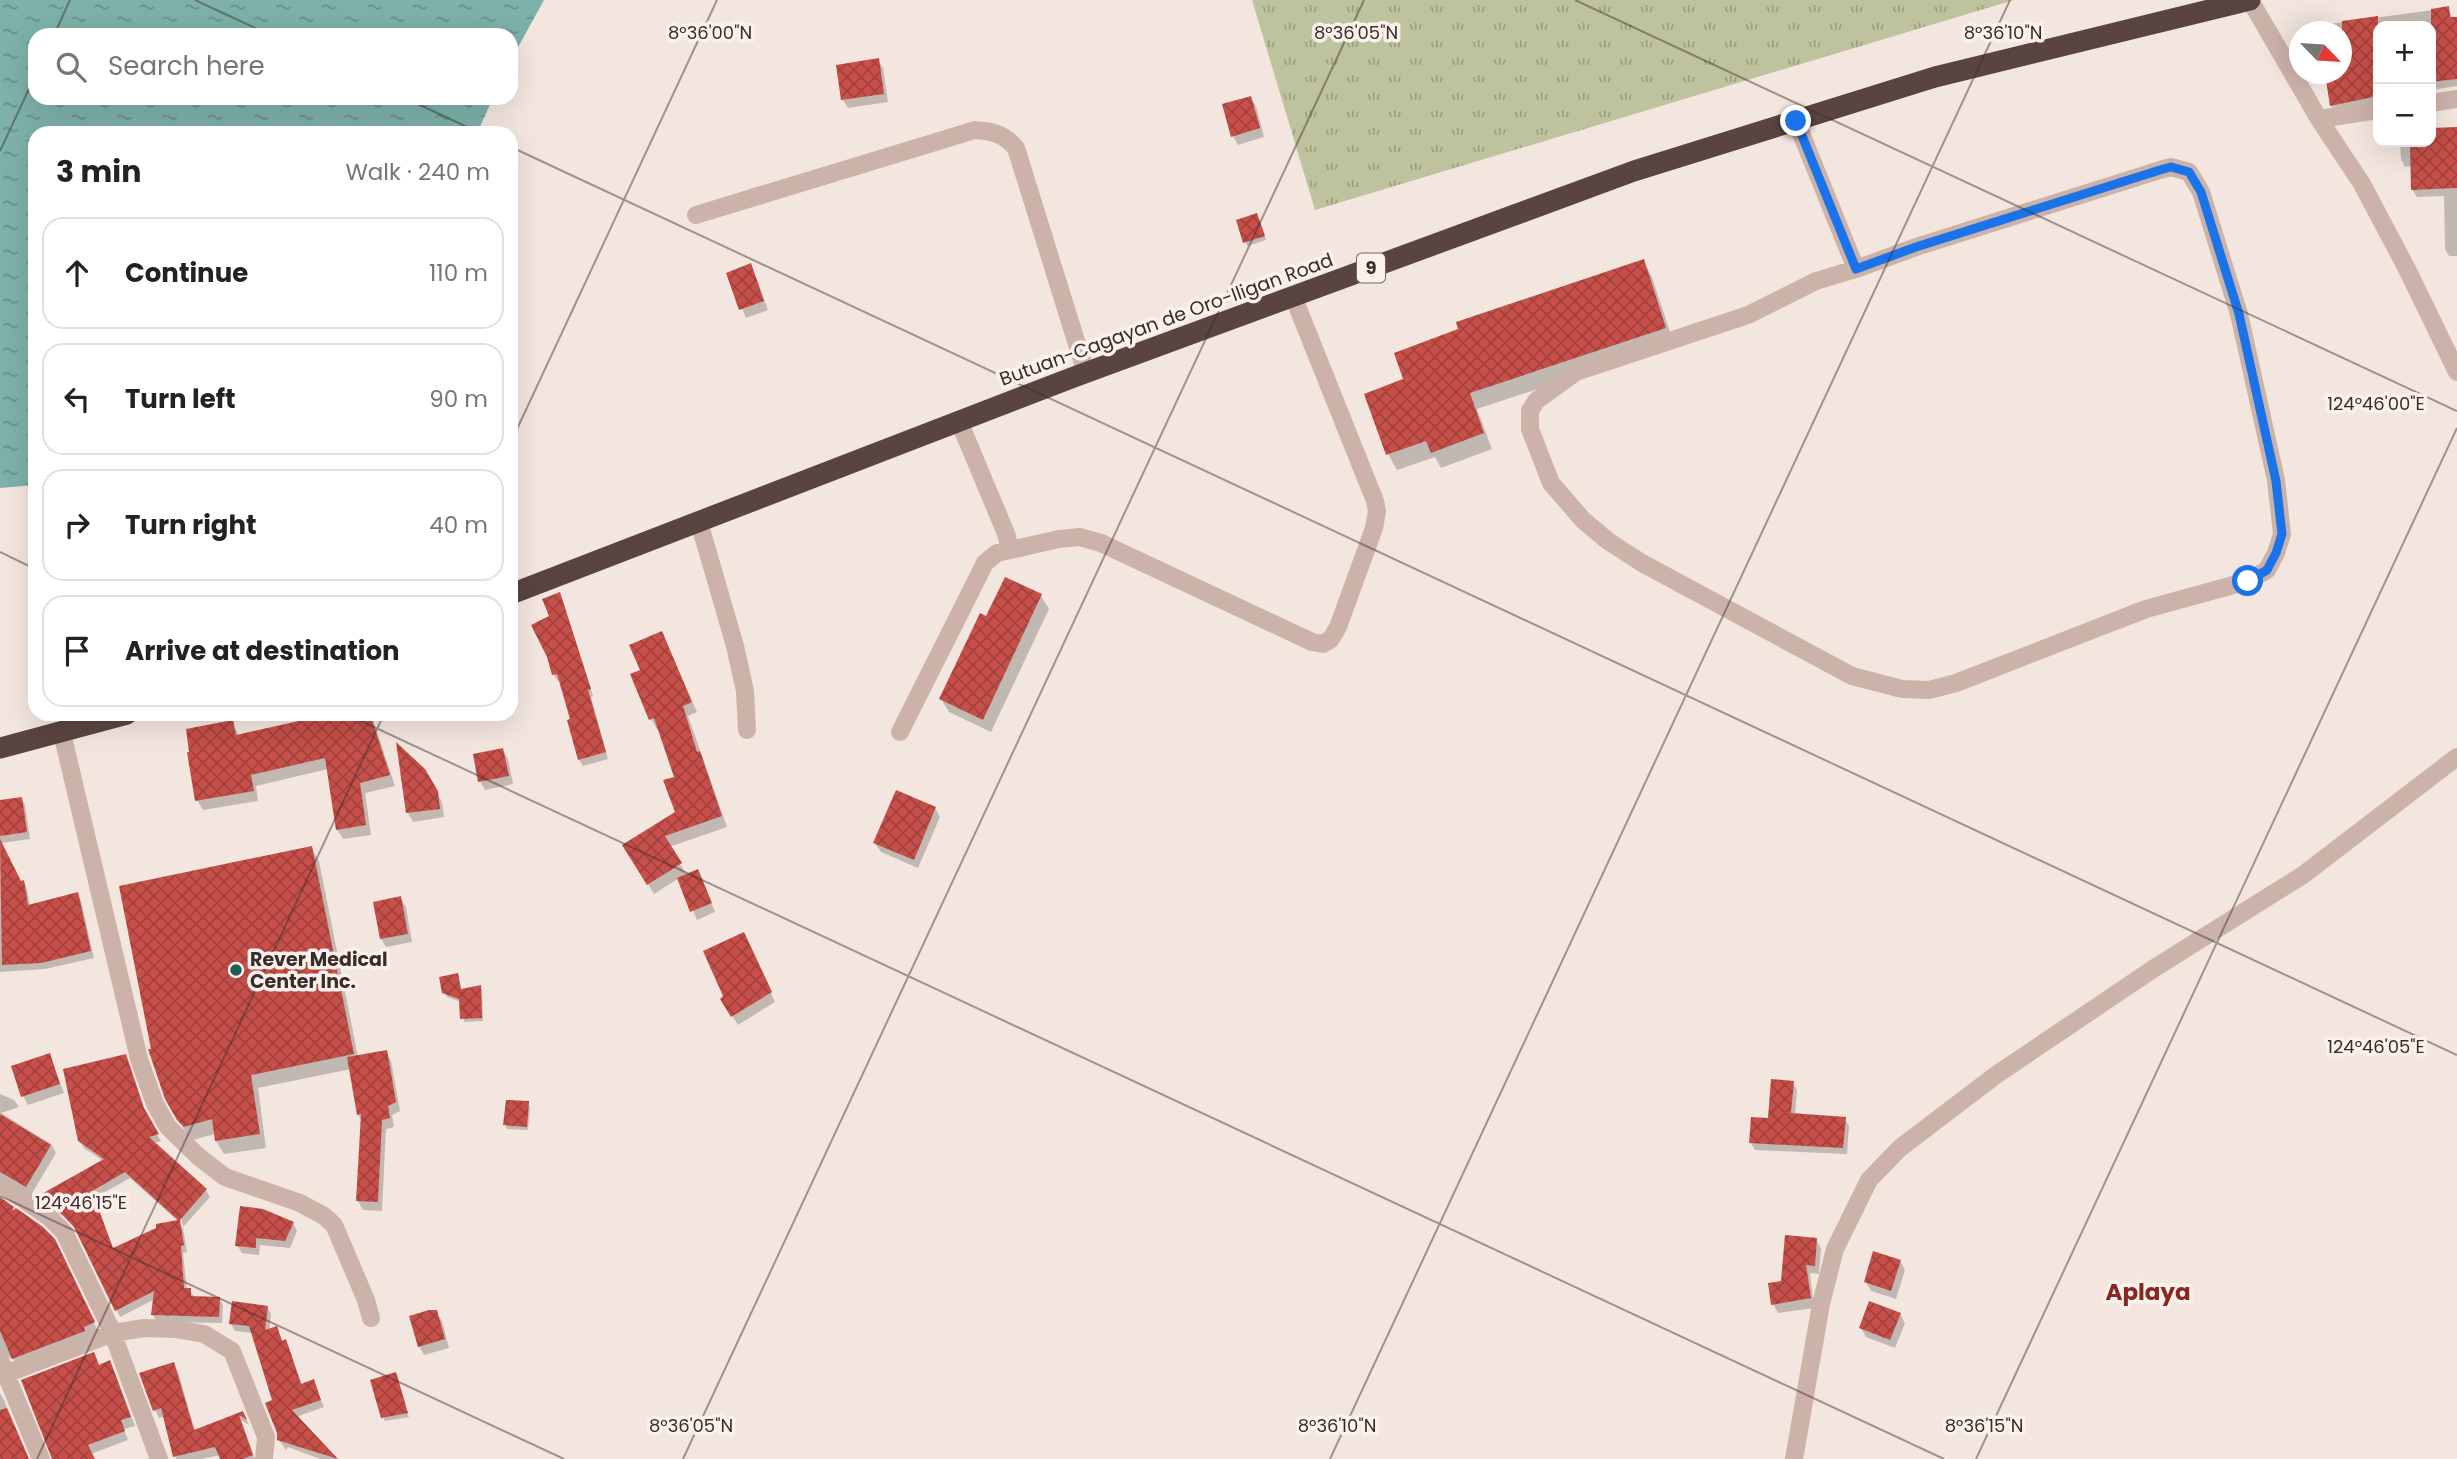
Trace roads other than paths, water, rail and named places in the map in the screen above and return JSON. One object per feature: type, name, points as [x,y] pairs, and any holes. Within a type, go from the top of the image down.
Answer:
[{"type":"highway","name":"Butuan-Cagayan de Oro-Iligan Road","points":[[518,591],[1086,373],[1634,171],[1935,77],[2250,0]]},
{"type":"highway","points":[[0,748],[103,721]]},
{"type":"street","points":[[2250,0],[2319,119],[2362,184],[2457,372]]},
{"type":"street","points":[[2436,102],[2457,99]]},
{"type":"street","points":[[2319,119],[2373,111]]},
{"type":"street","points":[[1796,121],[1856,269]]},
{"type":"street","points":[[696,215],[975,130],[994,131],[1016,148],[1086,373]]},
{"type":"street","points":[[2171,167],[2189,172],[2201,192],[2239,314],[2276,481],[2282,534],[2267,570],[2248,581],[2146,609],[1956,683],[1929,690],[1902,689],[1852,676],[1642,563],[1608,541],[1583,520],[1551,483],[1530,429],[1530,411],[1536,401],[1576,372],[1748,314],[1816,281],[1856,269],[1916,247],[2160,170],[2171,167]]},
{"type":"street","points":[[900,732],[985,563],[997,553],[1059,539],[1080,537],[1101,542],[1312,642],[1322,644],[1331,639],[1338,627],[1374,528],[1376,500],[1293,296]]},
{"type":"street","points":[[959,421],[1007,536],[1009,550]]},
{"type":"street","points":[[699,522],[735,646],[745,691],[747,730]]},
{"type":"street","points":[[62,733],[139,1059],[155,1104],[168,1128],[225,1177],[300,1203],[324,1216],[334,1225],[371,1318]]},
{"type":"street","points":[[1794,1459],[1821,1304],[1835,1249],[1869,1180],[1892,1156],[1996,1075],[2153,968],[2303,875],[2457,757]]},
{"type":"street","points":[[0,1183],[50,1218],[64,1232],[113,1333],[159,1459]]},
{"type":"street","points":[[41,1459],[2,1370],[113,1333],[144,1328],[204,1334],[232,1351],[265,1437],[264,1459]]},
{"type":"water","points":[[0,0],[544,0],[518,47],[518,28],[28,28],[28,105],[490,105],[480,126],[28,126],[28,486],[0,488]]},
{"type":"place","name":"Rever Medical Center Inc.","points":[[236,970]]},
{"type":"district","name":"Aplaya","points":[[2148,1292]]}]
